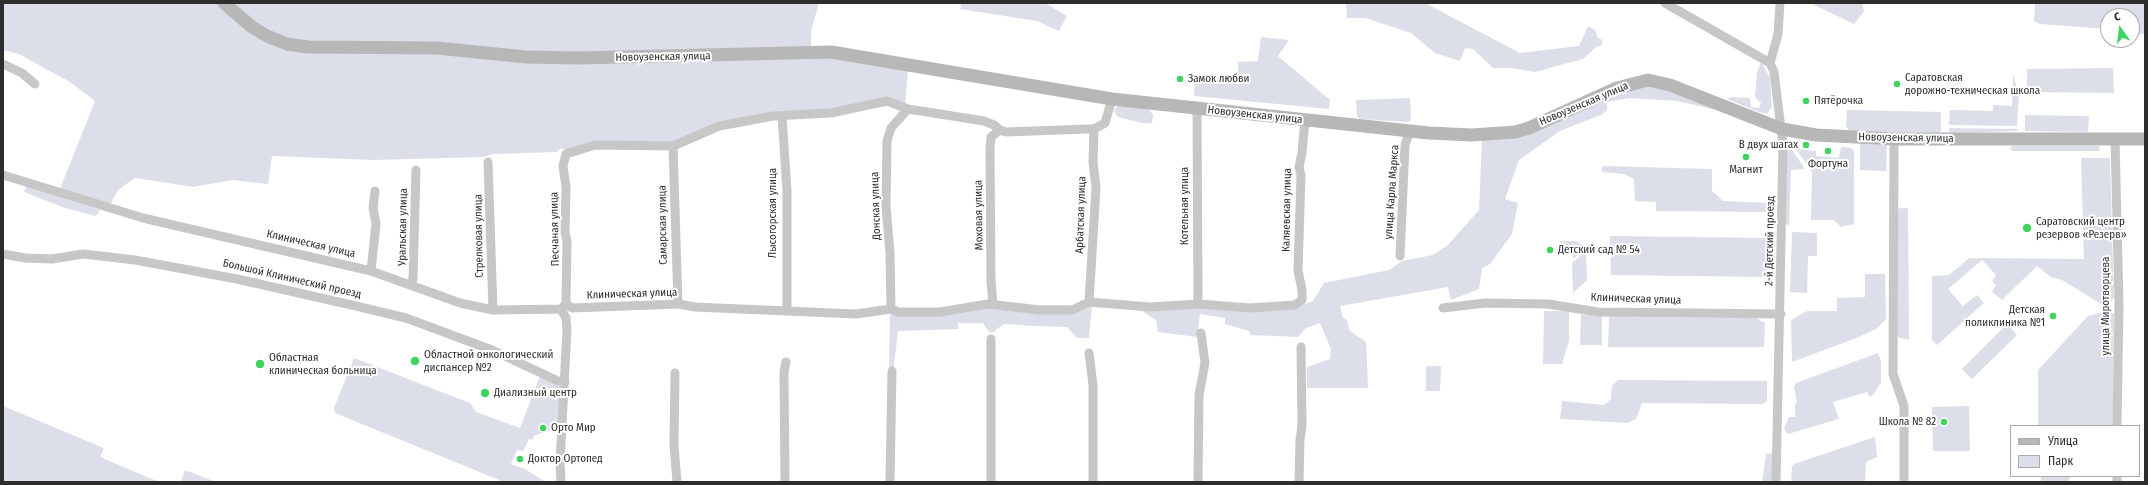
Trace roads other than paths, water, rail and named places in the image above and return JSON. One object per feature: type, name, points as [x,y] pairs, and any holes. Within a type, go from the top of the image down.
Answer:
[{"type":"main road","name":"Новоузенская улица","points":[[224,3],[252,28],[267,36],[287,44],[308,47],[437,48],[526,57],[578,58],[831,52],[1112,99],[1410,131],[1472,135],[1515,132],[1529,128],[1617,88],[1648,80],[1670,86],[1782,129],[1824,136],[1894,139],[2145,138]]},
{"type":"street","points":[[1666,3],[1770,63],[1778,34],[1780,3]]},
{"type":"street","name":"2-й Детский проезд","points":[[1770,63],[1774,72],[1783,145],[1781,314],[1776,482]]},
{"type":"street","points":[[3,64],[22,73],[35,84]]},
{"type":"street","points":[[673,146],[719,126],[782,116],[831,113],[887,101],[908,109],[984,121],[994,125],[1000,130],[1094,129],[1104,123],[1112,99]]},
{"type":"street","name":"Донская улица","points":[[891,309],[890,253],[886,206],[887,141],[891,128],[908,109]]},
{"type":"street","name":"Котельная улица","points":[[1197,109],[1198,304]]},
{"type":"street","name":"Лысогорская улица","points":[[782,116],[787,191],[785,267],[787,310]]},
{"type":"street","name":"Каляевская улица","points":[[1302,300],[1302,290],[1298,271],[1301,175],[1299,167],[1302,153],[1305,120]]},
{"type":"street","name":"Арбатская улица","points":[[1089,302],[1096,188],[1093,162],[1094,129]]},
{"type":"street","name":"Моховая улица","points":[[993,304],[991,281],[990,149],[991,137],[1000,130]]},
{"type":"street","name":"улица Карла Маркса","points":[[1400,256],[1405,145],[1410,131]]},
{"type":"street","points":[[1894,139],[1893,374],[1904,406],[1904,482]]},
{"type":"street","name":"улица Миротворцева","points":[[2115,139],[2119,304],[2117,425]]},
{"type":"street","name":"Песчаная улица","points":[[561,482],[560,462],[565,382],[566,318],[567,241],[565,233],[566,187],[564,166],[566,154],[595,145],[673,146]]},
{"type":"street","name":"Самарская улица","points":[[673,146],[678,304]]},
{"type":"street","name":"Стрелковая улица","points":[[488,162],[493,310]]},
{"type":"street","name":"Уральская улица","points":[[412,284],[416,170]]},
{"type":"street","name":"Клиническая улица","points":[[3,175],[143,218],[371,270],[460,303],[493,310],[678,304],[856,314],[891,309],[898,312],[940,312],[993,304],[1040,310],[1072,310],[1089,302],[1150,308],[1198,304],[1250,308],[1295,306],[1302,300]]},
{"type":"street","points":[[371,270],[376,224],[373,208],[375,191]]},
{"type":"street","name":"Большой Клинический проезд","points":[[3,254],[25,258],[52,258],[83,254],[142,262],[237,279],[356,306],[406,318],[492,350],[558,381],[565,382]]},
{"type":"street","name":"Клиническая улица","points":[[1443,308],[1493,303],[1548,304],[1598,312],[1781,314]]},
{"type":"street","points":[[1198,482],[1199,395],[1205,363],[1201,333]]},
{"type":"street","points":[[991,339],[991,482]]},
{"type":"street","points":[[1299,482],[1300,440],[1302,426],[1301,347]]},
{"type":"street","points":[[1089,353],[1093,385],[1093,482]]},
{"type":"street","points":[[785,482],[784,372],[786,362]]},
{"type":"street","points":[[890,482],[892,371]]},
{"type":"street","points":[[675,373],[674,445],[677,482]]},
{"type":"place","name":"Замок любви","points":[[1180,79]]},
{"type":"place","name":"Саратовская дорожно-техническая школа","points":[[1897,84]]},
{"type":"place","name":"Пятёрочка","points":[[1806,101]]},
{"type":"place","name":"В двух шагах","points":[[1806,145]]},
{"type":"place","name":"Фортуна","points":[[1828,151]]},
{"type":"place","name":"Магнит","points":[[1746,157]]},
{"type":"place","name":"Саратовский центр резервов «Резерв»","points":[[2027,228]]},
{"type":"place","name":"Детский сад № 54","points":[[1550,250]]},
{"type":"place","name":"Детская поликлиника №1","points":[[2053,316]]},
{"type":"place","name":"Областной онкологический диспансер №2","points":[[415,361]]},
{"type":"place","name":"Областная клиническая больница","points":[[260,364]]},
{"type":"place","name":"Диализный центр","points":[[485,393]]},
{"type":"place","name":"Школа № 82","points":[[1944,422]]},
{"type":"place","name":"Орто Мир","points":[[543,428]]},
{"type":"place","name":"Доктор Ортопед","points":[[520,459]]}]
